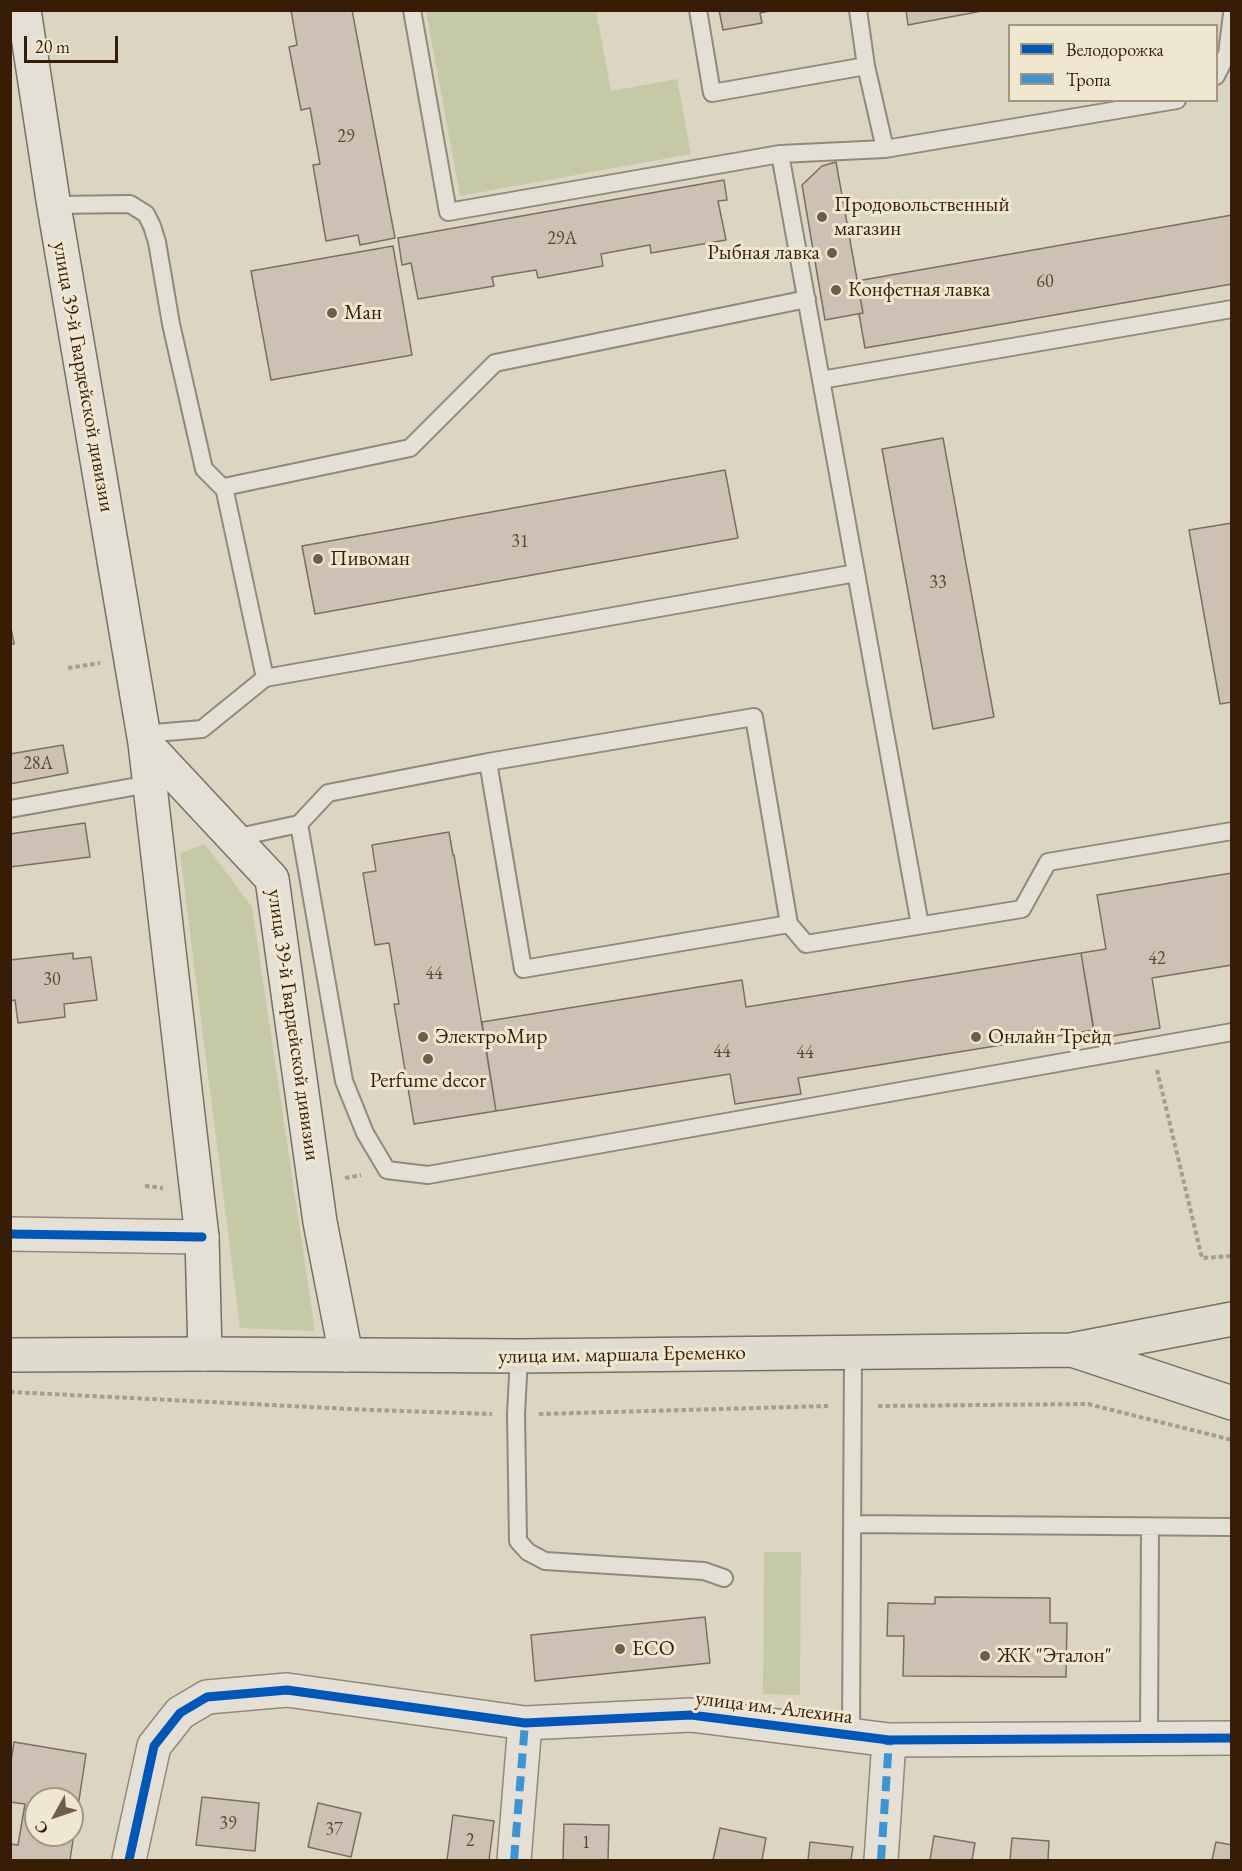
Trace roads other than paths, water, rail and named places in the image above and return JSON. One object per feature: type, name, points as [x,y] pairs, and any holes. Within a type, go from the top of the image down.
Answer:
[{"type":"highway","name":"улица им. маршала Еременко","points":[[10,1354],[519,1356],[1071,1350],[1232,1319]]},
{"type":"highway","points":[[1071,1350],[1232,1403]]},
{"type":"main road","name":"улица 39-й Гвардейской дивизии","points":[[24,10],[54,205],[144,739],[202,1237],[205,1354]]},
{"type":"main road","name":"улица 39-й Гвардейской дивизии","points":[[144,739],[272,879],[320,1222],[346,1355]]},
{"type":"main road","points":[[10,1234],[202,1237]]},
{"type":"main road","name":"улица им. Алехина","points":[[129,1860],[154,1746],[180,1713],[207,1697],[287,1690],[525,1723],[691,1715],[889,1740],[1232,1738]]},
{"type":"main road","points":[[514,1860],[525,1723]]},
{"type":"main road","points":[[881,1860],[889,1740]]},
{"type":"lane","points":[[411,10],[448,212],[780,153],[885,149],[1165,102]]},
{"type":"lane","points":[[698,10],[712,93],[867,66]]},
{"type":"lane","points":[[858,10],[867,66],[885,149]]},
{"type":"lane","points":[[1218,72],[1227,54],[1232,14]]},
{"type":"lane","points":[[780,153],[920,926]]},
{"type":"lane","points":[[54,205],[130,204],[146,214],[152,226],[157,242],[171,324],[204,469],[225,490],[265,678]]},
{"type":"lane","points":[[225,490],[224,487],[410,448],[495,363],[807,299]]},
{"type":"lane","points":[[821,380],[1232,309]]},
{"type":"lane","points":[[144,739],[202,729],[265,678],[856,573]]},
{"type":"lane","points":[[234,838],[299,824],[328,793],[488,762],[754,717],[789,924],[806,944],[1022,909],[1048,862],[1232,831]]},
{"type":"lane","points":[[488,762],[523,969],[789,924]]},
{"type":"lane","points":[[10,809],[149,784]]},
{"type":"lane","points":[[299,824],[344,1081],[365,1133],[387,1170],[428,1175],[1232,1032]]},
{"type":"lane","points":[[851,1735],[853,1353]]},
{"type":"lane","points":[[519,1356],[516,1414],[518,1541],[528,1552],[545,1561],[704,1571],[723,1578]]},
{"type":"lane","points":[[852,1524],[1232,1527]]},
{"type":"lane","points":[[1149,1737],[1150,1527]]},
{"type":"place","name":"Продовольственный магазин","points":[[822,217]]},
{"type":"place","name":"Рыбная лавка","points":[[832,253]]},
{"type":"place","name":"Конфетная лавка","points":[[836,290]]},
{"type":"place","name":"Ман","points":[[332,313]]},
{"type":"place","name":"Пивоман","points":[[318,559]]},
{"type":"place","name":"ЭлектроМир","points":[[423,1037]]},
{"type":"place","name":"Онлайн Трейд","points":[[976,1037]]},
{"type":"place","name":"Perfume decor","points":[[428,1059]]},
{"type":"place","name":"ECO","points":[[620,1649]]},
{"type":"place","name":"ЖК \"Эталон\"","points":[[985,1656]]}]
